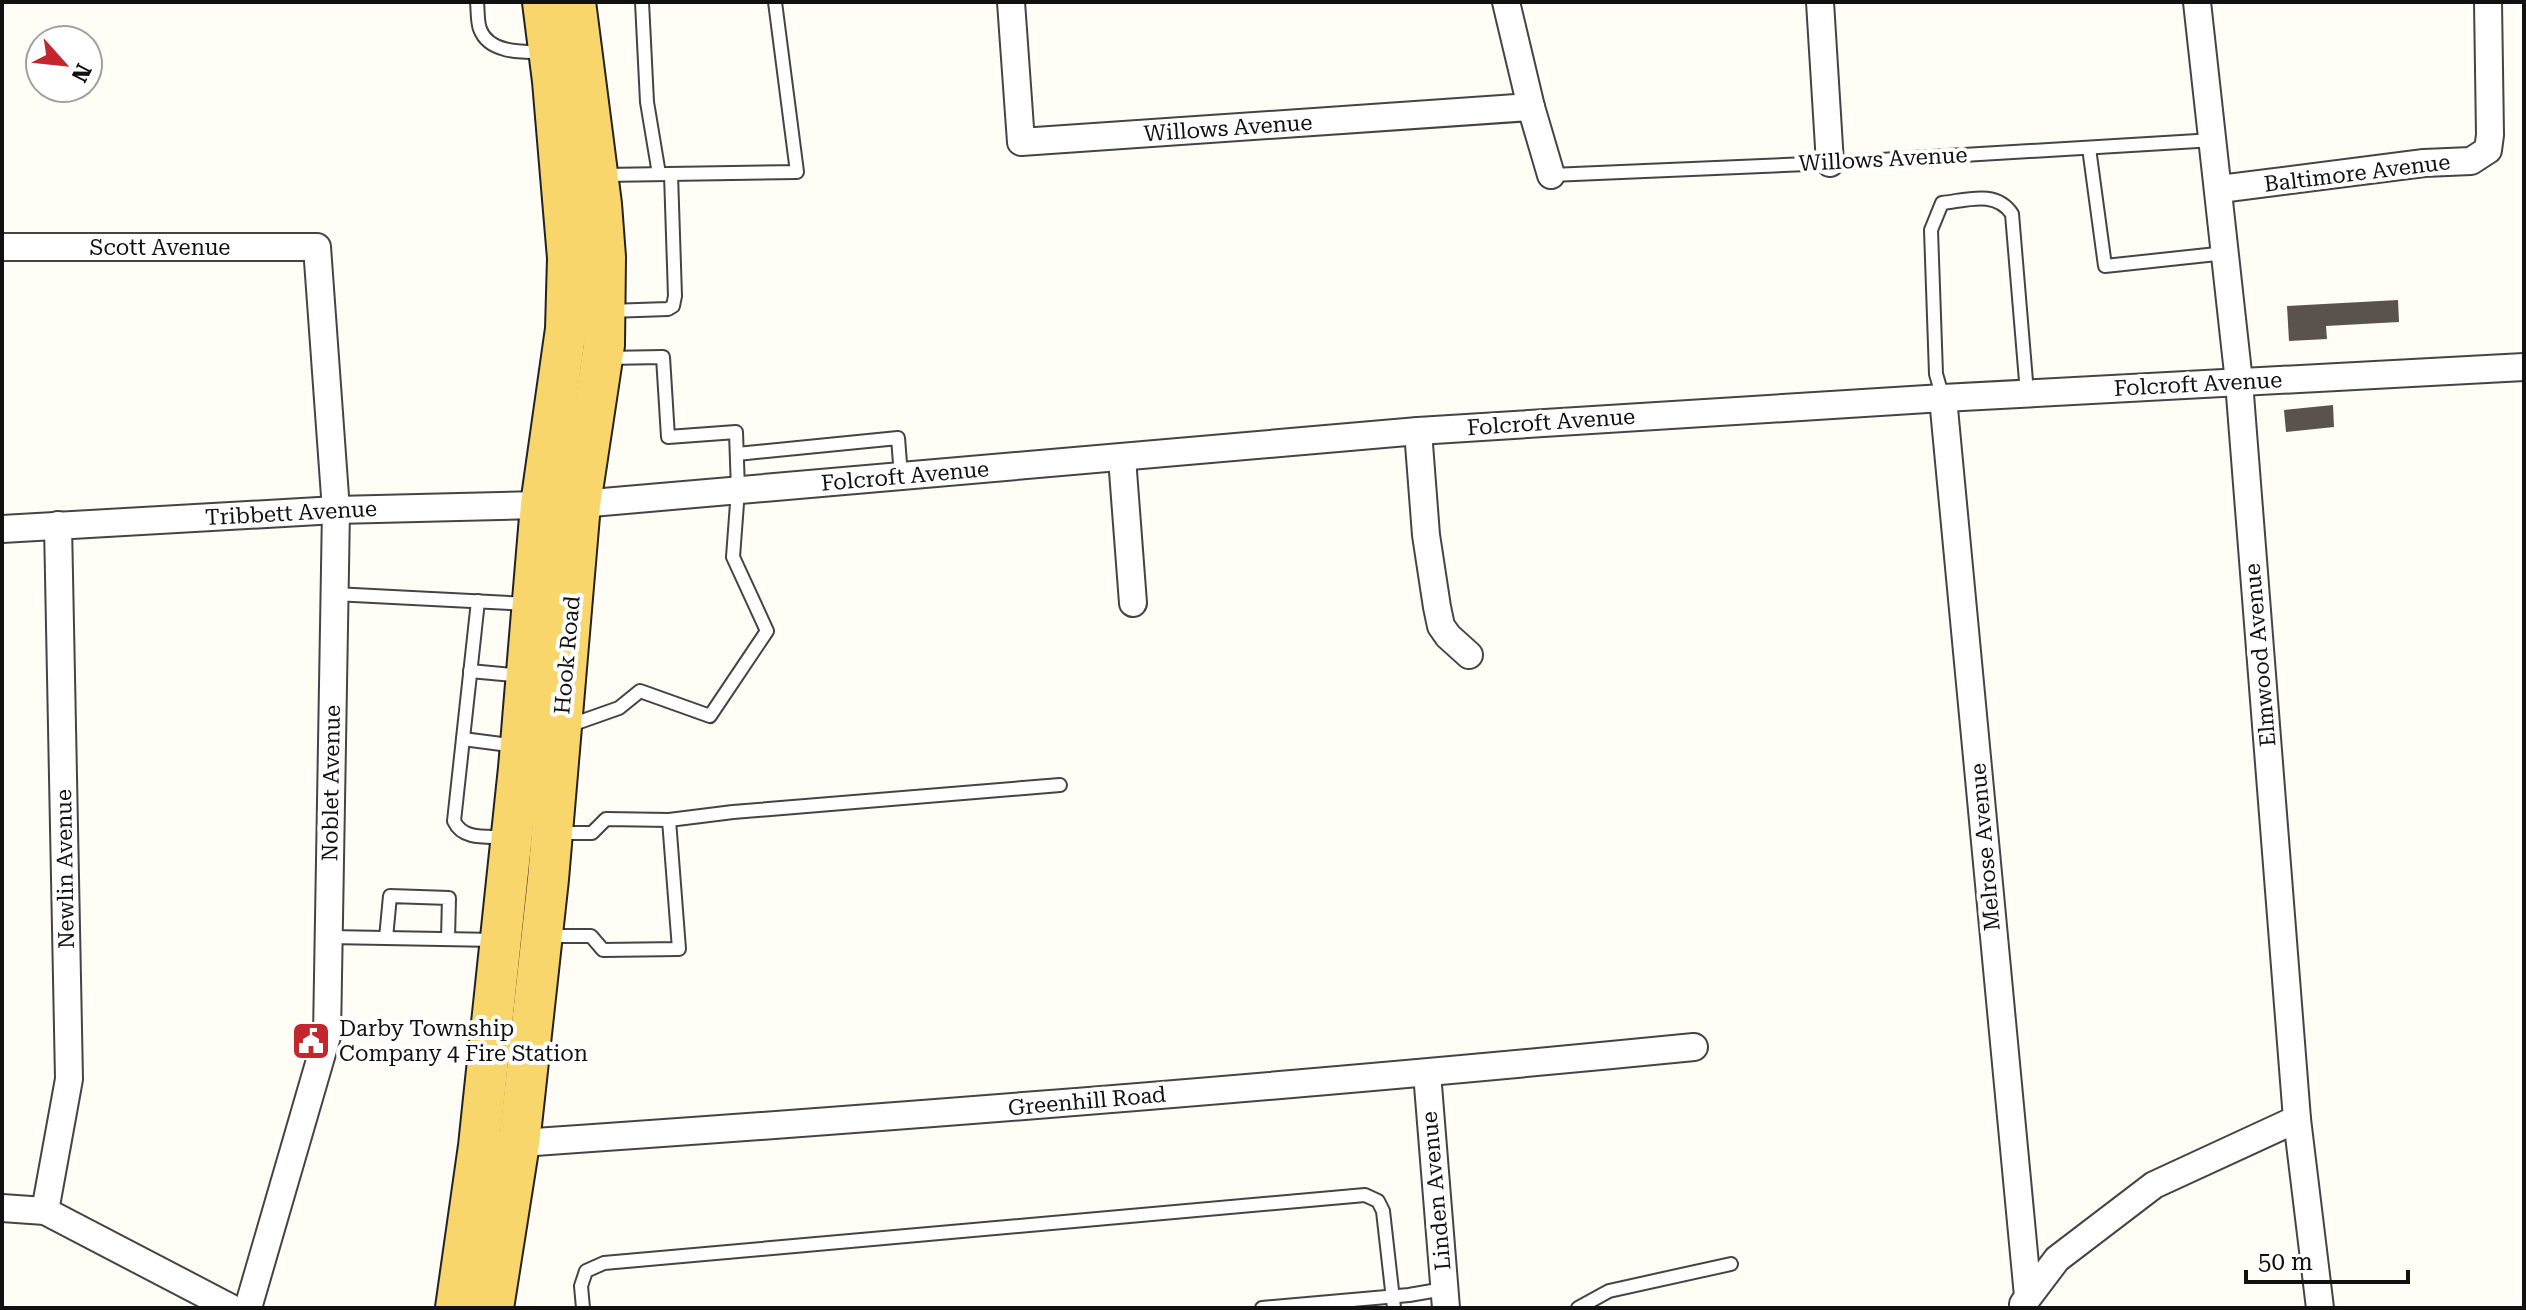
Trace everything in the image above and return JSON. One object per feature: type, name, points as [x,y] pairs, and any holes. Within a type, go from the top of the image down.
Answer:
[{"type":"main road","name":"Hook Road","points":[[456,1308],[479,1146],[541,505],[563,362],[568,294],[568,258],[543,2]]},
{"type":"main road","name":"Hook Road","points":[[493,1308],[519,1143],[552,833],[580,504],[602,358],[605,311],[605,257],[575,2]]},
{"type":"street","name":"Willows Avenue","points":[[1011,2],[1021,142],[1531,107]]},
{"type":"street","points":[[1506,2],[1551,175]]},
{"type":"street","points":[[1820,2],[1830,163]]},
{"type":"street","name":"Elmwood Avenue","points":[[2197,2],[2239,382],[2297,1119],[2320,1308]]},
{"type":"street","name":"Baltimore Avenue","points":[[2220,189],[2424,163],[2471,161],[2481,156],[2488,150],[2490,135],[2488,2]]},
{"type":"street","name":"Scott Avenue","points":[[2,247],[317,247]]},
{"type":"street","name":"Noblet Avenue","points":[[248,1308],[327,1036],[336,510],[317,247]]},
{"type":"street","name":"Folcroft Avenue","points":[[580,504],[1418,431],[2027,393],[2524,367]]},
{"type":"street","name":"Melrose Avenue","points":[[1943,398],[2024,1302]]},
{"type":"street","points":[[1418,431],[1426,535],[1441,626],[1469,655]]},
{"type":"street","points":[[1122,458],[1133,603]]},
{"type":"street","name":"Tribbett Avenue","points":[[2,529],[336,510],[580,504]]},
{"type":"street","name":"Newlin Avenue","points":[[45,1211],[69,1079],[58,525]]},
{"type":"street","name":"Greenhill Road","points":[[479,1146],[972,1111],[1694,1047]]},
{"type":"street","name":"Linden Avenue","points":[[1427,1073],[1445,1298]]},
{"type":"street","points":[[2024,1302],[2057,1259],[2154,1185],[2297,1119]]},
{"type":"street","points":[[2,1208],[45,1211],[231,1308]]},
{"type":"lane","points":[[477,2],[480,30],[493,44],[514,52],[549,52]]},
{"type":"lane","points":[[605,311],[668,309],[673,306],[675,296],[665,174],[647,102],[642,2]]},
{"type":"lane","points":[[597,175],[797,172],[775,2]]},
{"type":"lane","name":"Willows Avenue","points":[[1551,175],[1830,163],[2214,140]]},
{"type":"lane","points":[[2089,148],[2105,266],[2226,253]]},
{"type":"lane","points":[[1943,398],[1936,374],[1931,230],[1942,203],[1990,199],[2005,203],[2012,214],[2027,393]]},
{"type":"lane","points":[[561,729],[619,708],[640,691],[710,716],[767,631],[733,557],[738,490],[736,432],[668,437],[663,357],[602,358]]},
{"type":"lane","points":[[737,454],[898,438],[901,477]]},
{"type":"lane","points":[[334,594],[533,604]]},
{"type":"lane","points":[[478,601],[454,821],[466,835],[511,837]]},
{"type":"lane","points":[[470,671],[526,676]]},
{"type":"lane","points":[[463,739],[520,746]]},
{"type":"lane","points":[[552,833],[592,833],[606,819],[669,820],[1060,785]]},
{"type":"lane","points":[[542,936],[591,936],[603,950],[679,949],[669,820]]},
{"type":"lane","points":[[386,938],[390,896],[449,898],[448,939]]},
{"type":"lane","points":[[329,937],[501,940]]},
{"type":"lane","points":[[583,1308],[581,1286],[586,1271],[604,1263],[1365,1195],[1378,1201],[1383,1211],[1394,1302]]},
{"type":"lane","points":[[1578,1308],[1609,1291],[1731,1264]]},
{"type":"lane","points":[[1262,1308],[1445,1298]]},
{"type":"building","points":[[2398,300],[2399,322],[2326,326],[2327,339],[2289,341],[2287,306]]},
{"type":"building","points":[[2333,405],[2334,427],[2286,432],[2284,410]]},
{"type":"place","name":"Darby Township Company 4 Fire Station","points":[[311,1041]]}]
